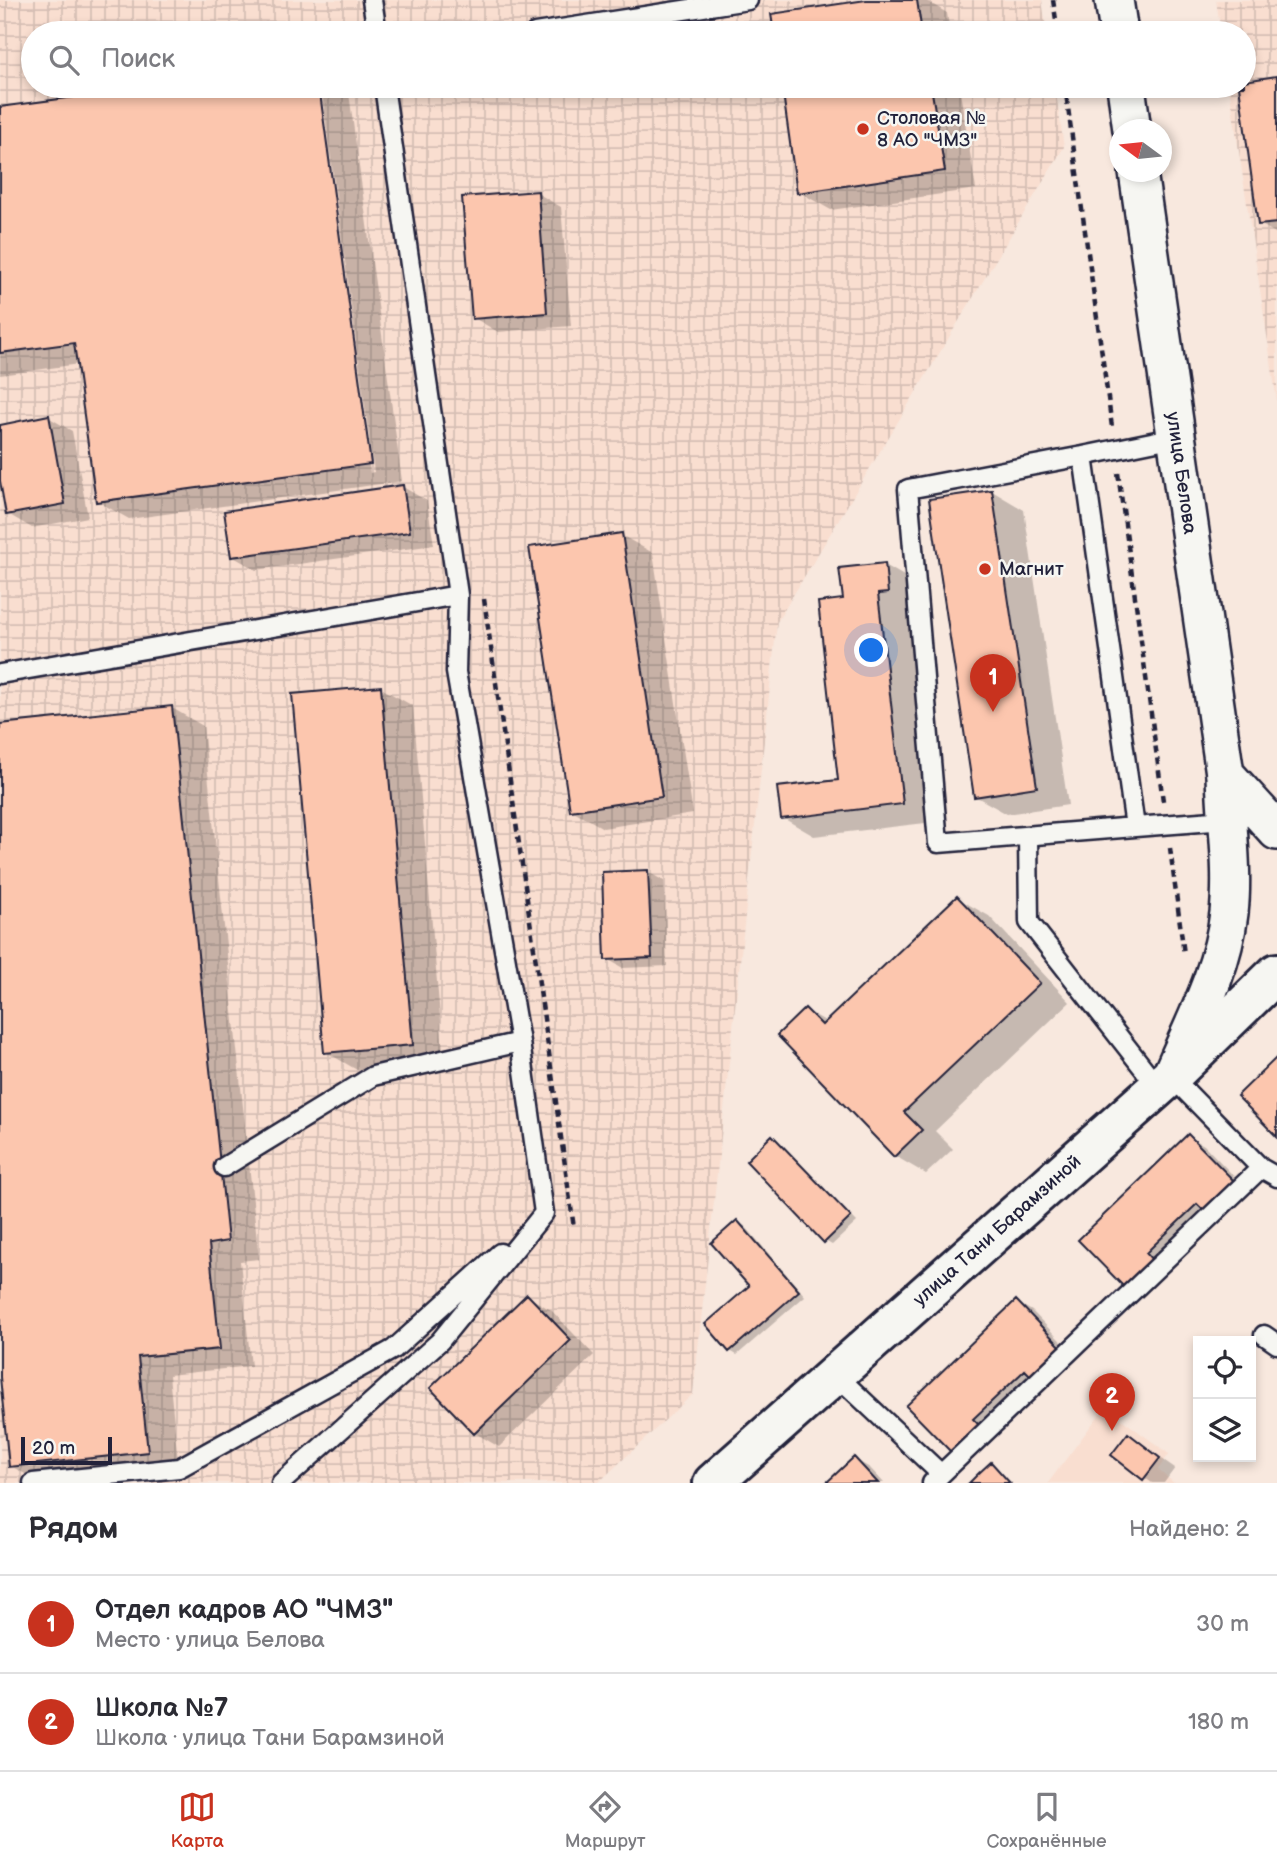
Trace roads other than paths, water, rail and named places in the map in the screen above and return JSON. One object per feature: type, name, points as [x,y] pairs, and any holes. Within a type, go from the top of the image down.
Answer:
[{"type":"street","points":[[1114,0],[1117,21]]},
{"type":"street","points":[[1128,98],[1130,119]]},
{"type":"street","name":"улица Белова","points":[[1140,182],[1225,774],[1231,886],[1229,915],[1202,1007],[1165,1081]]},
{"type":"street","points":[[1225,774],[1277,831]]},
{"type":"street","name":"улица Тани Барамзиной","points":[[713,1483],[1165,1081],[1277,973]]},
{"type":"lane","points":[[372,0],[375,21]]},
{"type":"lane","points":[[613,21],[748,0]]},
{"type":"lane","points":[[281,1483],[440,1341],[544,1213],[520,1042],[456,672],[458,595],[386,98]]},
{"type":"lane","points":[[1176,437],[908,489],[938,843],[1226,820]]},
{"type":"lane","points":[[1083,456],[1135,827]]},
{"type":"lane","points":[[0,674],[458,595]]},
{"type":"lane","points":[[1028,835],[1029,922],[1165,1081],[1261,1168],[1277,1177]]},
{"type":"lane","points":[[224,1167],[373,1076],[520,1042]]},
{"type":"lane","points":[[834,1373],[937,1479],[1261,1168]]},
{"type":"lane","points":[[33,1483],[179,1468],[394,1349],[544,1213]]},
{"type":"place","name":"Столовая № 8 АО \"ЧМЗ\"","points":[[863,129]]},
{"type":"place","name":"Магнит","points":[[985,569]]},
{"type":"place","name":"Отдел кадров АО \"ЧМЗ\"","points":[[993,712]]},
{"type":"place","name":"Школа №7","points":[[1112,1431]]}]
